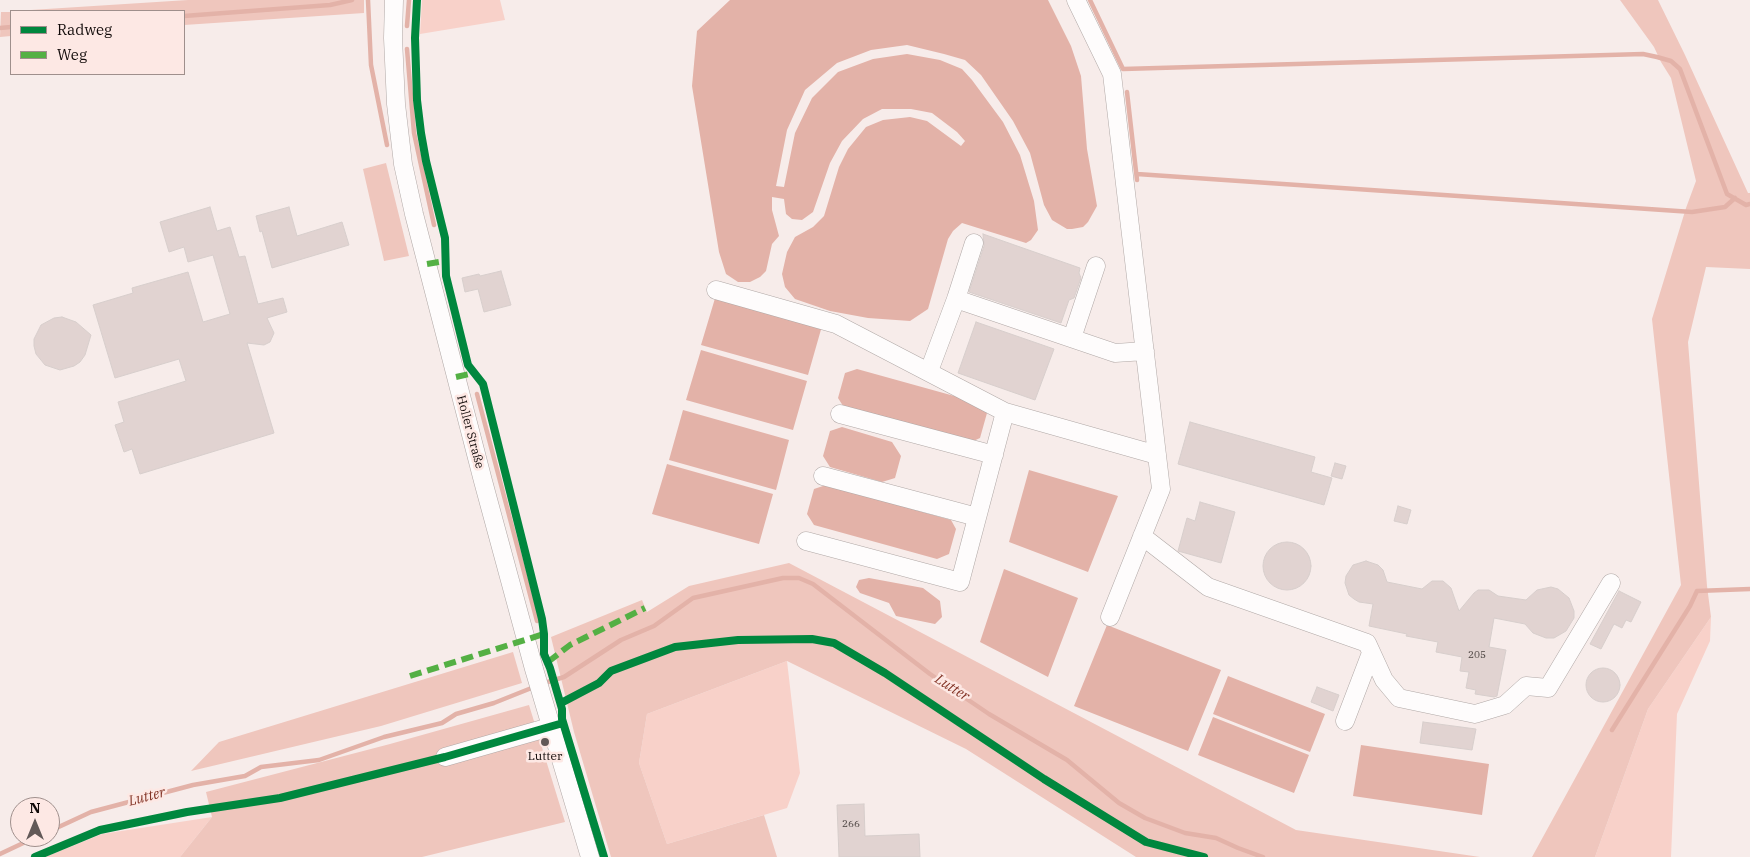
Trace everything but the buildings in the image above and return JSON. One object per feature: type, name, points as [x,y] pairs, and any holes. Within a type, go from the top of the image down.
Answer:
[{"type":"street","name":"Holler Straße","points":[[394,0],[394,75],[399,134],[405,172],[431,283],[534,669],[590,857]]},
{"type":"street","points":[[1076,0],[1112,74],[1161,489],[1110,617]]},
{"type":"street","points":[[928,371],[956,299],[974,243]]},
{"type":"street","points":[[1072,338],[1096,266]]},
{"type":"street","points":[[716,290],[836,324],[1005,412],[1157,455]]},
{"type":"street","points":[[956,299],[1116,353],[1144,351]]},
{"type":"street","points":[[806,541],[960,582],[1005,412]]},
{"type":"street","points":[[840,414],[994,456]]},
{"type":"street","points":[[823,476],[977,517]]},
{"type":"street","points":[[1142,536],[1208,587],[1367,643],[1384,680],[1399,698],[1475,714],[1505,705],[1526,686],[1548,688],[1611,583]]},
{"type":"street","points":[[1344,721],[1372,653]]},
{"type":"street","points":[[445,757],[550,727]]},
{"type":"shaded area","points":[[188,0],[364,0],[364,13],[185,25],[185,10],[31,10]]},
{"type":"shaded area","points":[[422,0],[500,0],[505,20],[420,34]]},
{"type":"shaded area","points":[[730,0],[1048,0],[1071,46],[1081,76],[1087,149],[1097,206],[1088,222],[1083,227],[1067,229],[1052,220],[1044,205],[1030,153],[1013,121],[981,75],[965,60],[907,45],[871,50],[837,63],[805,90],[787,130],[776,186],[784,187],[795,133],[812,98],[838,72],[873,59],[907,54],[940,60],[962,69],[972,80],[1003,122],[1020,155],[1034,201],[1038,230],[1031,240],[1026,243],[962,223],[953,231],[948,239],[928,309],[910,321],[868,318],[830,311],[795,299],[785,287],[782,274],[787,252],[795,237],[813,227],[824,216],[839,167],[848,149],[866,127],[883,120],[910,117],[927,121],[961,146],[965,141],[957,132],[932,113],[911,109],[882,109],[863,119],[842,141],[830,163],[813,212],[802,220],[792,219],[786,214],[784,199],[772,197],[772,210],[779,236],[772,244],[766,271],[760,277],[750,282],[738,282],[726,274],[719,252],[692,86],[697,31]]},
{"type":"shaded area","points":[[1620,0],[1658,0],[1685,55],[1748,193],[1750,193],[1750,269],[1706,267],[1688,342],[1711,617],[1648,709],[1595,857],[1532,857],[1681,585],[1652,319],[1696,181],[1671,78],[1654,47]]},
{"type":"shaded area","points":[[1,12],[10,12],[10,36],[0,37]]},
{"type":"shaded area","points":[[386,163],[409,256],[384,261],[363,169]]},
{"type":"shaded area","points":[[716,295],[822,326],[808,375],[701,345]]},
{"type":"shaded area","points":[[701,350],[807,381],[793,430],[686,400]]},
{"type":"shaded area","points":[[857,369],[983,404],[987,413],[980,438],[969,443],[845,409],[838,398],[845,373]]},
{"type":"shaded area","points":[[683,410],[789,440],[776,490],[669,460]]},
{"type":"shaded area","points":[[842,427],[892,442],[901,456],[895,478],[882,482],[830,467],[823,456],[830,431]]},
{"type":"shaded area","points":[[667,464],[773,494],[759,544],[652,514]]},
{"type":"shaded area","points":[[1029,470],[1118,496],[1088,572],[1009,542]]},
{"type":"shaded area","points":[[826,485],[951,520],[956,529],[949,554],[937,559],[814,525],[807,514],[814,489]]},
{"type":"shaded area","points":[[789,563],[1296,830],[1480,857],[1136,857],[966,749],[787,661],[647,714],[639,763],[667,844],[764,815],[777,857],[611,857],[574,732],[551,637],[642,600],[647,612],[689,586]]},
{"type":"shaded area","points":[[1004,569],[1078,598],[1048,677],[980,642]]},
{"type":"shaded area","points":[[869,578],[923,588],[940,601],[942,617],[935,624],[896,616],[889,603],[860,593],[856,587],[859,580]]},
{"type":"shaded area","points":[[1711,617],[1710,641],[1677,714],[1671,857],[1595,857],[1648,709]]},
{"type":"shaded area","points":[[1107,625],[1221,670],[1188,751],[1074,706]]},
{"type":"shaded area","points":[[513,652],[522,683],[381,726],[191,771],[219,742]]},
{"type":"shaded area","points":[[787,661],[800,773],[787,808],[667,844],[639,763],[647,714]]},
{"type":"shaded area","points":[[1228,676],[1325,714],[1310,752],[1213,714]]},
{"type":"shaded area","points":[[529,705],[565,822],[422,857],[180,857],[212,817],[206,792],[390,744]]},
{"type":"shaded area","points":[[1213,717],[1309,755],[1294,793],[1198,755]]},
{"type":"shaded area","points":[[1361,745],[1489,764],[1482,815],[1353,796]]},
{"type":"shaded area","points":[[212,817],[180,857],[45,857],[102,834]]},
{"type":"waterway","points":[[185,16],[330,5],[352,0]]},
{"type":"waterway","points":[[368,0],[371,65],[387,145]]},
{"type":"waterway","points":[[407,26],[409,0]]},
{"type":"waterway","points":[[1090,0],[1123,69],[1643,54],[1671,61],[1680,69],[1727,194],[1746,205],[1750,204]]},
{"type":"waterway","points":[[0,28],[10,27]]},
{"type":"waterway","points":[[407,49],[414,133],[434,225]]},
{"type":"waterway","points":[[1127,92],[1137,180]]},
{"type":"waterway","points":[[1137,174],[1692,212],[1725,207],[1735,198]]},
{"type":"waterway","points":[[477,394],[537,621]]},
{"type":"waterway","name":"Lutter","points":[[541,684],[564,677],[621,640],[654,626],[693,598],[783,578],[799,578],[813,584],[930,674],[989,714],[1067,760],[1119,803],[1145,818],[1185,833],[1216,838],[1263,857]]},
{"type":"waterway","points":[[1612,730],[1690,606],[1697,591],[1750,589]]},
{"type":"waterway","name":"Lutter","points":[[60,826],[91,812],[193,785],[245,776],[261,767],[319,760],[384,737],[442,723],[456,714],[494,703],[534,687]]},
{"type":"waterway","name":"Lutter","points":[[0,854],[15,847]]},
{"type":"marked path","points":[[427,264],[445,261]]},
{"type":"marked path","points":[[456,377],[474,373]]},
{"type":"marked path","points":[[548,662],[570,645],[645,608]]},
{"type":"marked path","points":[[410,676],[544,634]]},
{"type":"cycle path","points":[[417,0],[415,38],[417,100],[426,161],[445,238],[446,276],[468,365],[483,384],[542,619],[544,654],[550,668],[562,709],[562,719],[604,857]]},
{"type":"cycle path","points":[[561,703],[599,683],[611,671],[675,647],[738,640],[812,639],[834,643],[885,673],[1044,779],[1146,842],[1204,857]]},
{"type":"cycle path","points":[[35,857],[100,830],[187,812],[280,798],[445,757],[563,723]]},
{"type":"place","name":"Lutter","points":[[545,742]]}]
